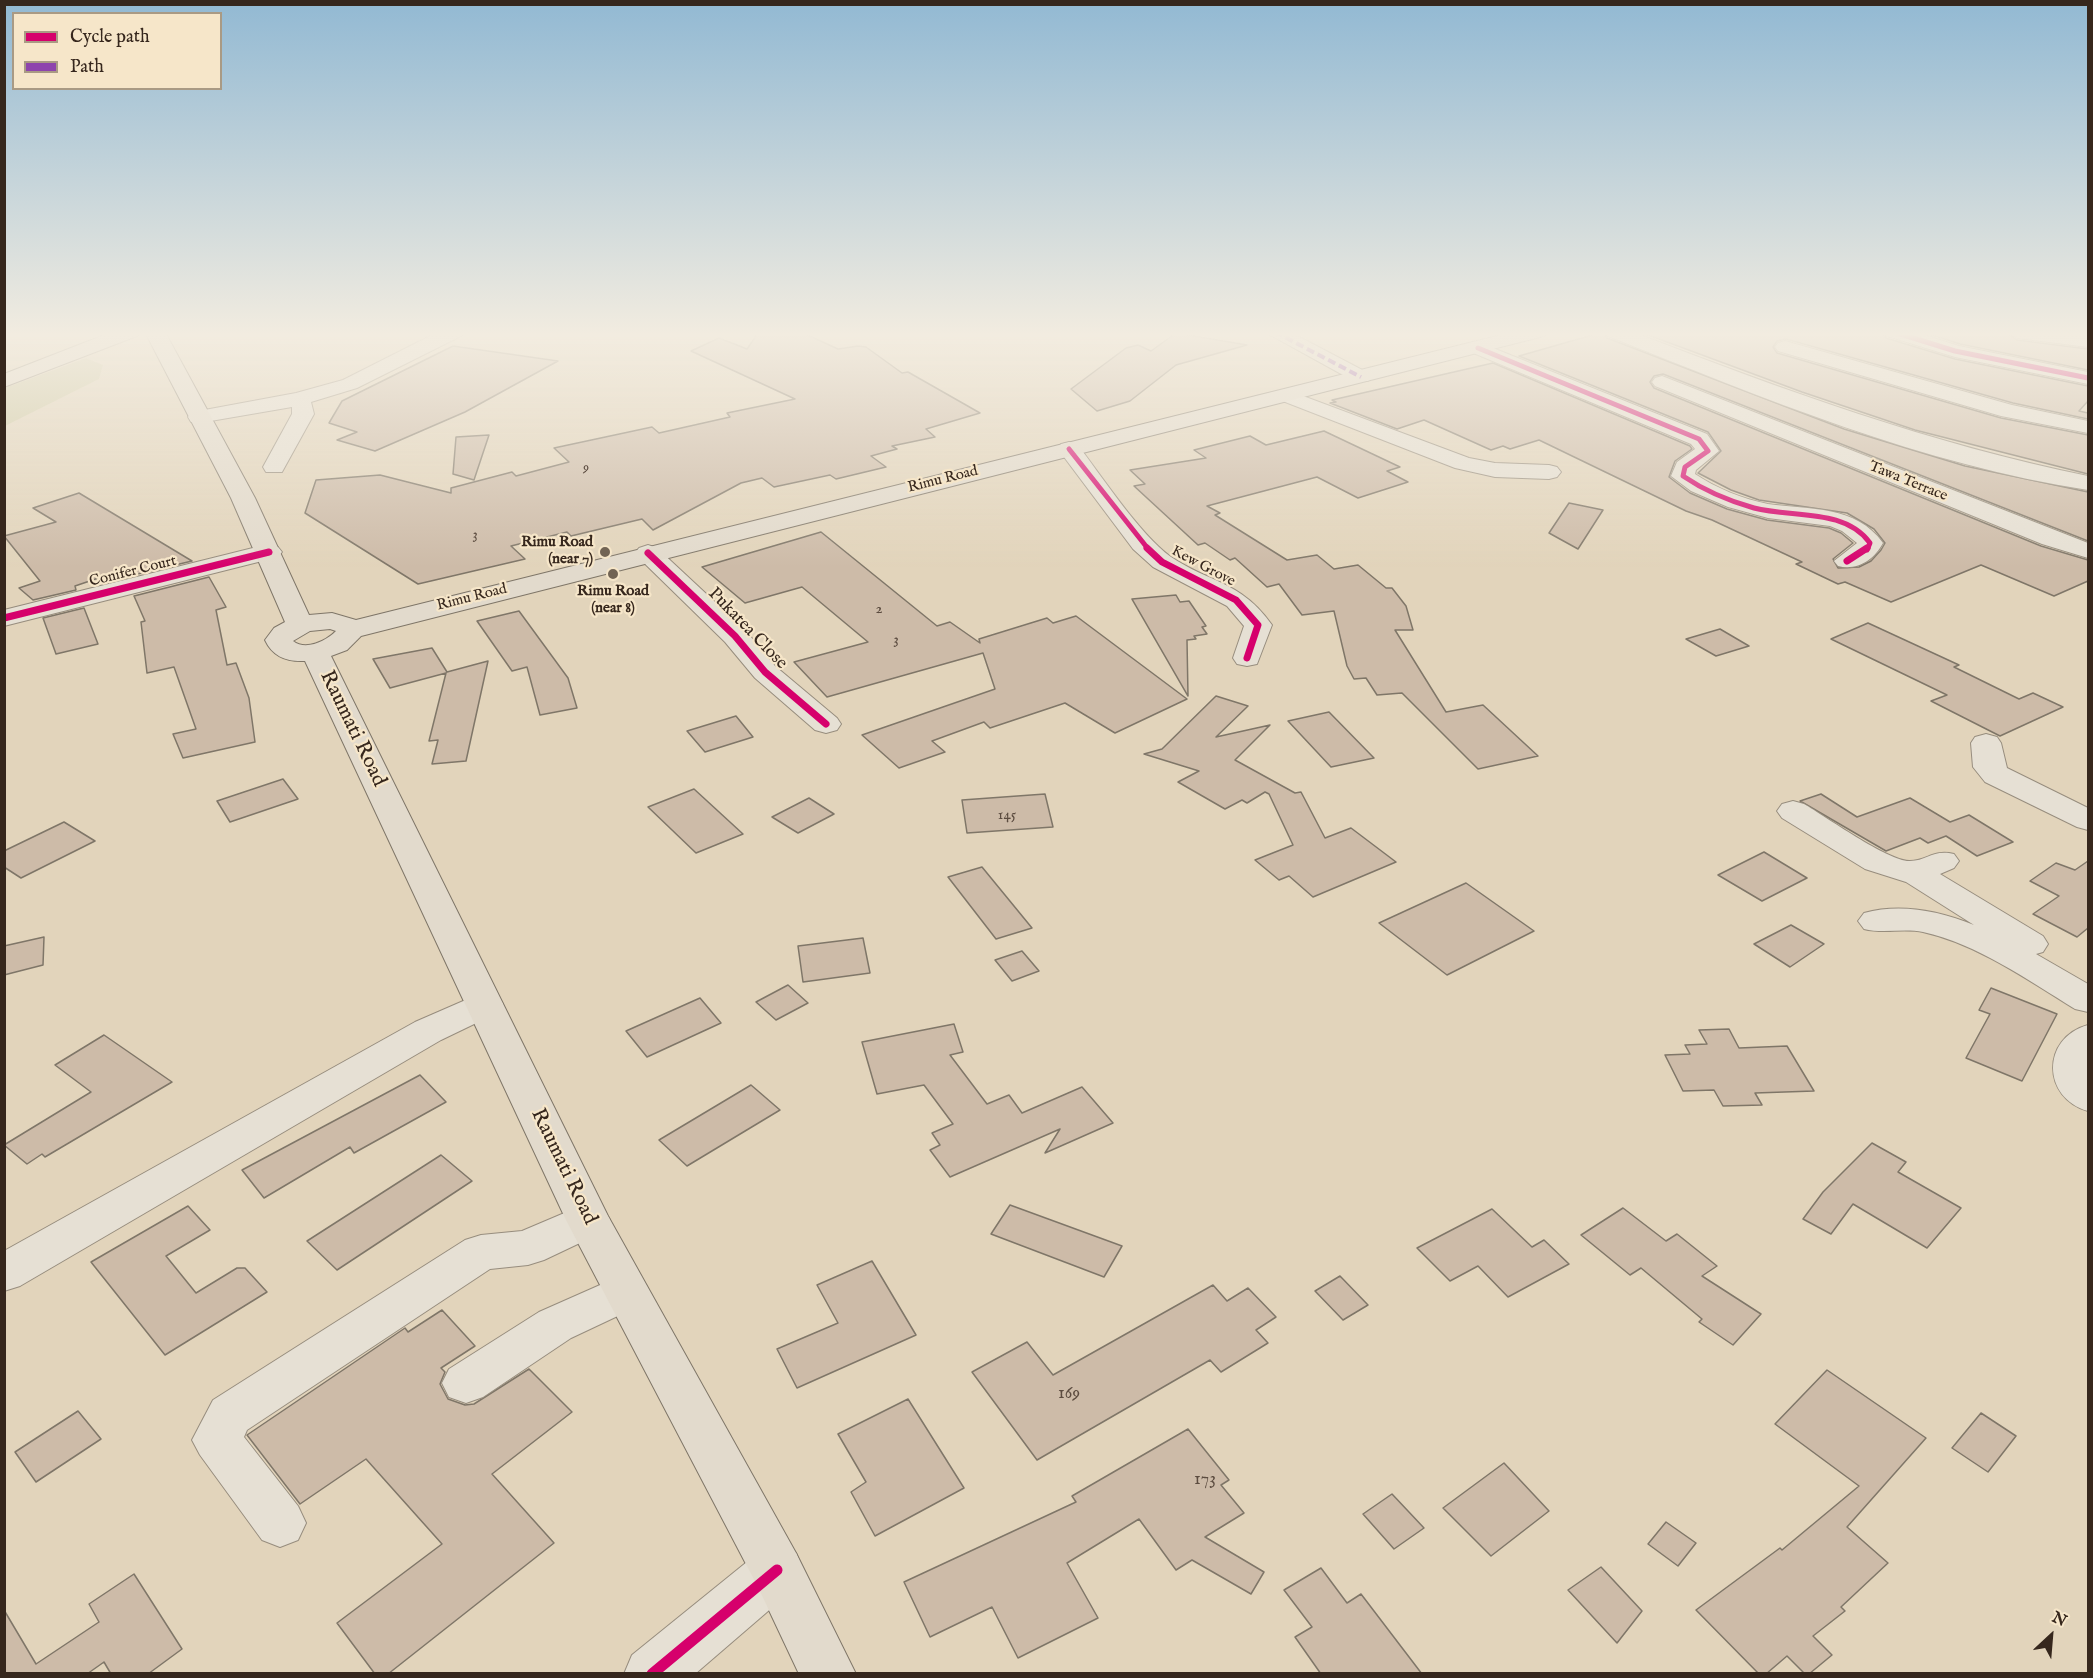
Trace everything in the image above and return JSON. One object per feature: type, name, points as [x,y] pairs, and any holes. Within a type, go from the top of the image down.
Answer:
[{"type":"main road","name":"Raumati Road","points":[[196,410],[269,552],[307,639],[588,1220],[777,1570],[828,1674]]},
{"type":"main road","name":"Rimu Road","points":[[307,639],[341,643],[350,630],[648,553],[1228,410]]},
{"type":"street","points":[[199,417],[236,410]]},
{"type":"street","points":[[274,467],[303,410]]},
{"type":"street","points":[[1325,410],[1463,463],[1495,470],[1549,471]]},
{"type":"street","points":[[1629,410],[1699,439],[1708,451],[1685,467],[1683,476],[1697,486],[1756,509],[1833,520],[1854,526],[1868,537],[1869,547],[1847,561]]},
{"type":"street","name":"Tawa Terrace","points":[[1732,410],[2051,539],[2088,551]]},
{"type":"street","points":[[1819,410],[1974,460],[2088,483]]},
{"type":"street","points":[[2009,410],[2088,427]]},
{"type":"street","name":"Kew Grove","points":[[1069,449],[1142,544],[1162,562],[1236,600],[1251,614],[1258,625],[1247,658]]},
{"type":"street","name":"Conifer Court","points":[[4,618],[269,552]]},
{"type":"street","name":"Pukatea Close","points":[[648,553],[735,636],[765,672],[826,724]]},
{"type":"street","points":[[1986,743],[1989,767],[1996,775],[2088,820]]},
{"type":"street","points":[[1793,811],[1877,862],[1930,868],[2088,979]]},
{"type":"street","points":[[1876,921],[1884,919],[1928,923],[1977,939],[2088,1000]]},
{"type":"street","points":[[4,1273],[428,1031],[484,1004]]},
{"type":"street","points":[[2088,1038],[2081,1042],[2074,1058],[2072,1076],[2079,1092],[2088,1097]]},
{"type":"street","points":[[280,1523],[217,1440],[230,1415],[481,1252],[528,1248],[588,1220]]},
{"type":"street","points":[[466,1383],[555,1325],[626,1292]]},
{"type":"street","points":[[652,1674],[777,1570]]},
{"type":"shaded area","points":[[5,410],[36,410],[5,426]]},
{"type":"building","points":[[337,410],[468,410],[375,451],[337,440],[357,432],[329,423]]},
{"type":"building","points":[[740,410],[975,410],[980,413],[926,429],[935,437],[892,446],[897,449],[871,456],[886,467],[836,479],[830,475],[774,487],[762,478],[741,483],[653,530],[642,519],[571,536],[567,532],[511,546],[525,559],[418,584],[305,513],[316,480],[380,475],[451,493],[451,488],[512,472],[516,476],[569,462],[554,448],[652,427],[659,433],[730,417],[727,413]]},
{"type":"building","points":[[1349,410],[1605,410],[1690,446],[1692,449],[1675,461],[1669,477],[1690,493],[1727,509],[1767,520],[1829,528],[1841,533],[1853,543],[1833,559],[1838,568],[1859,567],[1871,561],[1881,550],[1885,543],[1874,529],[1847,513],[1759,500],[1731,490],[1698,473],[1721,451],[1708,432],[1654,410],[1709,410],[2041,546],[2088,560],[2088,581],[2054,596],[1981,565],[1891,602],[1845,582],[1838,584],[1796,564],[1802,562],[1712,520],[1686,511],[1539,440],[1510,449],[1503,446],[1491,450],[1424,420],[1397,429]]},
{"type":"building","points":[[1755,410],[1795,410],[1844,429],[1965,466],[2088,492],[2088,541]]},
{"type":"building","points":[[1856,410],[1974,410],[2001,418],[2088,435],[2088,474],[1915,430]]},
{"type":"building","points":[[2047,410],[2080,410],[2088,413],[2088,419]]},
{"type":"building","points":[[1324,431],[1400,467],[1387,471],[1408,482],[1358,498],[1317,477],[1207,506],[1220,513],[1215,515],[1287,560],[1317,555],[1334,569],[1358,565],[1386,588],[1392,588],[1406,606],[1413,630],[1395,630],[1446,712],[1483,705],[1538,756],[1478,769],[1402,693],[1377,695],[1366,678],[1354,679],[1347,666],[1334,611],[1302,615],[1279,584],[1267,587],[1235,558],[1230,560],[1205,543],[1198,545],[1134,486],[1145,484],[1130,470],[1206,458],[1194,450],[1250,436],[1266,445]]},
{"type":"building","points":[[489,435],[474,480],[453,474],[456,437]]},
{"type":"building","points":[[79,493],[192,561],[125,577],[122,570],[75,586],[76,590],[33,600],[19,588],[40,581],[4,536],[56,522],[33,508]]},
{"type":"building","points":[[1569,503],[1603,510],[1578,549],[1549,533]]},
{"type":"building","points":[[821,532],[937,626],[950,622],[980,643],[979,639],[1047,618],[1053,623],[1076,616],[1187,699],[1115,733],[1065,703],[990,728],[984,722],[932,741],[945,752],[899,768],[862,735],[995,689],[983,653],[827,697],[794,662],[868,642],[802,587],[745,603],[702,567]]},
{"type":"building","points":[[209,577],[226,607],[216,610],[227,665],[236,663],[249,698],[255,742],[183,758],[173,734],[196,729],[174,667],[147,673],[141,622],[145,621],[134,596]]},
{"type":"building","points":[[1176,595],[1180,602],[1189,601],[1206,626],[1202,627],[1207,634],[1194,636],[1196,639],[1187,640],[1188,696],[1132,599]]},
{"type":"building","points":[[84,608],[98,644],[56,654],[43,618]]},
{"type":"building","points":[[519,611],[568,678],[577,708],[540,715],[527,667],[512,671],[477,621]]},
{"type":"building","points":[[1868,623],[1959,665],[1954,667],[2019,699],[2033,693],[2063,707],[2000,736],[1931,701],[1947,695],[1831,639]]},
{"type":"building","points":[[1720,629],[1749,646],[1716,656],[1686,639]]},
{"type":"building","points":[[432,648],[447,672],[488,661],[466,761],[432,764],[438,740],[429,741],[446,673],[390,688],[373,659]]},
{"type":"building","points":[[1216,696],[1248,706],[1216,737],[1270,725],[1235,760],[1295,793],[1301,792],[1325,838],[1351,828],[1396,862],[1313,897],[1289,876],[1279,880],[1255,860],[1293,845],[1269,794],[1265,792],[1247,803],[1242,800],[1225,809],[1178,782],[1199,771],[1144,754],[1162,749]]},
{"type":"building","points":[[1329,712],[1374,758],[1331,767],[1288,721]]},
{"type":"building","points":[[736,716],[753,737],[705,752],[687,731]]},
{"type":"building","points":[[283,779],[298,799],[230,822],[217,801]]},
{"type":"building","points":[[694,789],[743,834],[696,853],[648,807]]},
{"type":"building","points":[[1045,794],[1053,827],[967,833],[962,800]]},
{"type":"building","points":[[1821,794],[1857,817],[1910,798],[1950,822],[1969,815],[2013,842],[1977,856],[1946,836],[1928,843],[1920,838],[1886,851],[1800,801]]},
{"type":"building","points":[[809,798],[834,814],[798,833],[772,817]]},
{"type":"building","points":[[64,822],[95,841],[21,878],[4,867],[4,851]]},
{"type":"building","points":[[1764,852],[1807,878],[1762,901],[1718,875]]},
{"type":"building","points":[[2088,861],[2088,928],[2077,937],[2033,914],[2059,896],[2030,881],[2056,863],[2075,870]]},
{"type":"building","points":[[982,867],[1032,928],[996,939],[948,877]]},
{"type":"building","points":[[1466,883],[1534,931],[1447,975],[1379,923]]},
{"type":"building","points":[[1791,925],[1824,944],[1790,967],[1754,944]]},
{"type":"building","points":[[44,937],[43,965],[4,975],[4,946]]},
{"type":"building","points":[[863,938],[870,973],[803,982],[798,946]]},
{"type":"building","points":[[1022,951],[1039,971],[1012,981],[995,960]]},
{"type":"building","points":[[788,985],[808,1003],[776,1020],[756,1002]]},
{"type":"building","points":[[1991,988],[2057,1014],[2022,1081],[1966,1058],[1990,1014],[1979,1010]]},
{"type":"building","points":[[700,998],[721,1023],[647,1057],[626,1031]]},
{"type":"building","points":[[954,1024],[963,1052],[950,1055],[987,1104],[1009,1095],[1022,1113],[1082,1087],[1113,1123],[1045,1153],[1060,1129],[950,1177],[930,1150],[940,1145],[932,1133],[953,1124],[924,1085],[877,1094],[862,1042]]},
{"type":"building","points":[[1729,1029],[1739,1048],[1787,1046],[1814,1091],[1755,1093],[1762,1105],[1723,1106],[1714,1090],[1683,1091],[1665,1055],[1690,1054],[1685,1045],[1707,1044],[1699,1030]]},
{"type":"building","points":[[104,1035],[172,1082],[45,1157],[42,1154],[27,1164],[4,1145],[91,1092],[55,1065]]},
{"type":"building","points":[[420,1075],[446,1102],[354,1153],[350,1147],[264,1198],[242,1170]]},
{"type":"building","points":[[751,1085],[780,1110],[687,1166],[659,1140]]},
{"type":"building","points":[[1872,1143],[1906,1162],[1898,1172],[1961,1208],[1927,1248],[1853,1204],[1831,1234],[1803,1219],[1823,1192]]},
{"type":"building","points":[[441,1155],[472,1181],[337,1270],[307,1241]]},
{"type":"building","points":[[1010,1205],[1122,1246],[1104,1277],[991,1234]]},
{"type":"building","points":[[188,1206],[210,1230],[166,1256],[196,1293],[237,1268],[245,1268],[267,1292],[165,1355],[91,1262]]},
{"type":"building","points":[[1623,1208],[1666,1241],[1677,1234],[1717,1266],[1702,1276],[1761,1314],[1733,1345],[1699,1322],[1702,1319],[1641,1268],[1630,1275],[1581,1235]]},
{"type":"building","points":[[1492,1209],[1532,1247],[1544,1240],[1569,1264],[1508,1297],[1478,1266],[1450,1281],[1417,1248]]},
{"type":"building","points":[[872,1261],[916,1335],[797,1388],[777,1349],[838,1323],[817,1285]]},
{"type":"building","points":[[1340,1276],[1368,1305],[1343,1320],[1315,1291]]},
{"type":"building","points":[[1213,1285],[1227,1301],[1248,1288],[1276,1317],[1256,1330],[1268,1343],[1221,1372],[1210,1360],[1037,1460],[972,1372],[1027,1342],[1053,1375]]},
{"type":"building","points":[[442,1310],[475,1346],[441,1368],[445,1372],[440,1384],[448,1399],[465,1405],[474,1404],[529,1369],[572,1412],[492,1474],[554,1543],[388,1674],[375,1674],[337,1623],[442,1544],[366,1459],[300,1504],[247,1435],[405,1328],[408,1332]]},
{"type":"building","points":[[1827,1370],[1926,1438],[1847,1527],[1888,1563],[1841,1607],[1845,1611],[1813,1636],[1832,1655],[1809,1674],[1805,1674],[1787,1656],[1766,1674],[1759,1674],[1696,1610],[1780,1548],[1782,1550],[1859,1486],[1775,1424]]},
{"type":"building","points":[[908,1399],[964,1488],[875,1536],[851,1492],[866,1482],[838,1434]]},
{"type":"building","points":[[78,1411],[101,1439],[36,1482],[15,1452]]},
{"type":"building","points":[[1981,1413],[2016,1436],[1988,1472],[1952,1448]]},
{"type":"building","points":[[1188,1429],[1229,1480],[1221,1485],[1244,1513],[1205,1537],[1264,1572],[1251,1594],[1192,1560],[1176,1570],[1139,1519],[1067,1563],[1098,1618],[1018,1658],[992,1607],[930,1637],[904,1582],[1076,1502],[1072,1496]]},
{"type":"building","points":[[1504,1463],[1549,1511],[1491,1556],[1443,1508]]},
{"type":"building","points":[[1392,1494],[1424,1528],[1394,1549],[1363,1514]]},
{"type":"building","points":[[1666,1522],[1696,1543],[1678,1566],[1648,1544]]},
{"type":"building","points":[[1601,1567],[1642,1611],[1617,1643],[1568,1590]]},
{"type":"building","points":[[1321,1568],[1347,1603],[1361,1594],[1422,1674],[1321,1674],[1295,1637],[1312,1627],[1284,1590]]},
{"type":"building","points":[[134,1574],[182,1649],[148,1674],[111,1674],[104,1662],[87,1674],[4,1674],[4,1610],[36,1664],[99,1622],[89,1604]]},
{"type":"cycle path","points":[[1629,410],[1699,439],[1708,451],[1685,467],[1683,476],[1708,491],[1768,511],[1836,520],[1851,525],[1863,533],[1870,543],[1866,551],[1847,561]]},
{"type":"cycle path","points":[[1069,449],[1142,544],[1162,562],[1236,600],[1258,625],[1247,658]]},
{"type":"cycle path","points":[[4,618],[269,552]]},
{"type":"cycle path","points":[[648,553],[735,636],[765,672],[826,724]]},
{"type":"cycle path","points":[[652,1674],[777,1570]]},
{"type":"place","name":"Rimu Road (near 7)","points":[[605,552]]},
{"type":"place","name":"Rimu Road (near 8)","points":[[613,574]]}]
